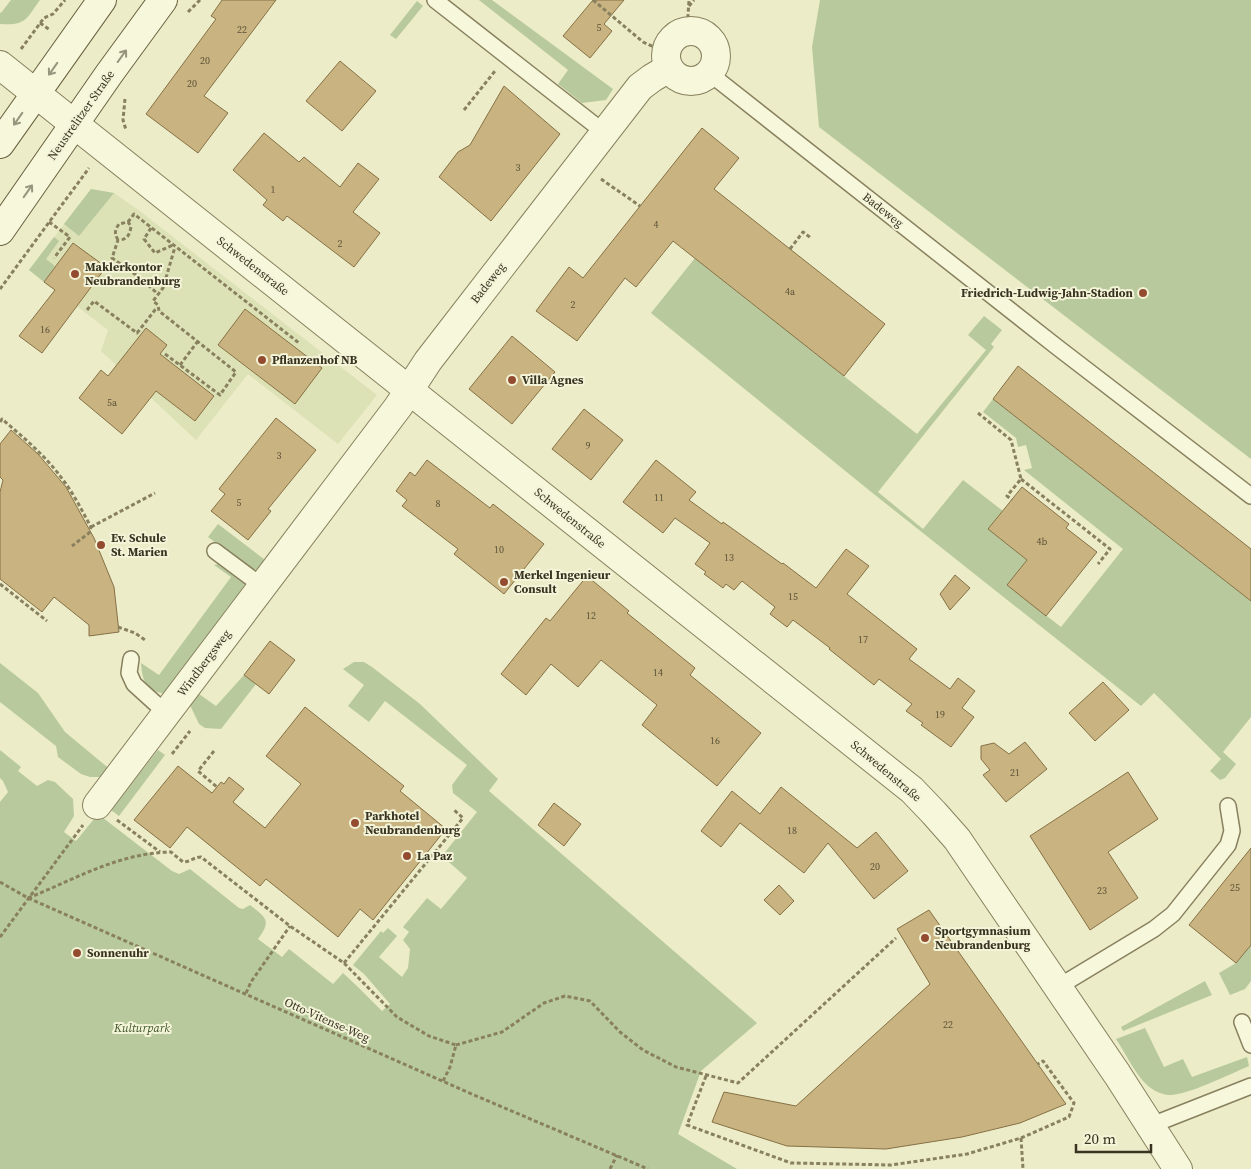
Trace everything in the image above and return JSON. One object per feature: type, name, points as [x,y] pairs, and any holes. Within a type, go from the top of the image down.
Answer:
[{"type":"street","points":[[0,144],[102,0]]},
{"type":"street","name":"Neustrelitzer Straße","points":[[0,230],[162,0]]},
{"type":"street","points":[[667,60],[680,78],[688,80],[703,78],[709,73],[716,59],[713,44],[688,19]]},
{"type":"street","name":"Badeweg","points":[[410,390],[428,361],[640,87],[652,78],[667,60],[673,38],[688,19]]},
{"type":"street","name":"Schwedenstraße","points":[[0,65],[912,790],[957,839],[1058,987],[1178,1169]]},
{"type":"street","name":"Windbergsweg","points":[[97,805],[410,390]]},
{"type":"lane","points":[[435,0],[605,134]]},
{"type":"lane","name":"Badeweg","points":[[709,73],[1057,347],[1251,496]]},
{"type":"lane","points":[[215,551],[262,586]]},
{"type":"lane","points":[[131,659],[129,673],[134,684],[166,713]]},
{"type":"lane","points":[[1058,987],[1154,929],[1173,914],[1228,845],[1232,831],[1228,806]]},
{"type":"lane","points":[[1242,1022],[1251,1045]]},
{"type":"lane","points":[[1151,1128],[1162,1121],[1251,1086]]},
{"type":"path","points":[[30,37],[44,18],[53,14],[65,0]]},
{"type":"path","points":[[593,0],[667,60]]},
{"type":"path","points":[[688,19],[689,0]]},
{"type":"path","points":[[688,19],[694,0]]},
{"type":"path","points":[[464,110],[506,56]]},
{"type":"path","points":[[123,120],[126,95]]},
{"type":"path","points":[[0,289],[78,183]]},
{"type":"path","points":[[624,194],[640,206]]},
{"type":"path","points":[[158,294],[139,277],[112,258],[118,240],[115,230],[119,224],[128,222],[134,214],[299,342]]},
{"type":"path","points":[[49,222],[70,237],[54,258]]},
{"type":"path","points":[[118,240],[123,240],[127,237],[131,226],[128,222]]},
{"type":"path","points":[[151,228],[144,239],[154,253],[174,246]]},
{"type":"path","points":[[790,249],[803,232],[810,238]]},
{"type":"path","points":[[165,354],[220,395],[236,372],[159,311],[158,305],[153,301],[163,288],[174,246]]},
{"type":"path","points":[[87,310],[94,301],[137,333],[158,308]]},
{"type":"path","points":[[288,342],[292,337]]},
{"type":"path","points":[[180,365],[198,342]]},
{"type":"path","points":[[978,413],[1011,440],[1021,478],[1110,549],[1098,564]]},
{"type":"path","points":[[0,422],[2,419],[39,451],[63,479],[91,527]]},
{"type":"path","points":[[1012,500],[1007,496],[1021,478]]},
{"type":"path","points":[[72,546],[89,533],[91,527],[155,494]]},
{"type":"path","points":[[0,584],[48,621]]},
{"type":"path","points":[[118,627],[135,633],[145,640]]},
{"type":"path","points":[[214,751],[198,772],[217,787]]},
{"type":"path","points":[[0,937],[97,805],[160,853]]},
{"type":"path","points":[[344,963],[463,818],[453,809]]},
{"type":"path","points":[[28,898],[103,865],[128,857],[170,852],[183,862],[188,862],[196,857],[201,858],[290,926],[344,963],[397,1017],[429,1036],[456,1045],[502,1032],[544,1003],[565,996],[590,1002],[620,1032],[643,1050],[676,1067],[738,1083],[896,938]]},
{"type":"path","points":[[407,878],[410,881]]},
{"type":"path","name":"Otto-Vitense-Weg","points":[[0,882],[28,898],[648,1169]]},
{"type":"path","points":[[246,993],[251,982],[290,926]]},
{"type":"path","points":[[444,1081],[456,1045]]},
{"type":"path","points":[[706,1076],[687,1125],[791,1163],[891,1165],[967,1154],[1021,1138],[1070,1117],[1074,1104],[1043,1060],[1038,1064]]},
{"type":"path","points":[[1021,1138],[1023,1169]]},
{"type":"path","points":[[610,1169],[617,1155]]},
{"type":"green space","points":[[11,0],[40,0],[24,20],[15,24],[0,24],[0,12]]},
{"type":"green space","points":[[479,0],[492,0],[613,89],[606,100],[582,103],[558,84],[568,70]]},
{"type":"green space","name":"Friedrich-Ludwig-Jahn-Stadion","points":[[820,0],[1251,0],[1251,459],[819,127],[812,47]]},
{"type":"green space","points":[[417,1],[423,6],[396,39],[390,35]]},
{"type":"green space","points":[[91,189],[114,193],[137,209],[377,395],[338,444],[248,374],[196,440],[101,351],[108,330],[29,270]]},
{"type":"green space","points":[[91,189],[114,193],[79,236],[64,224]]},
{"type":"green space","points":[[54,237],[59,241],[46,259],[55,266],[44,282],[29,270]]},
{"type":"green space","points":[[695,258],[917,434],[986,350],[968,335],[984,316],[1002,330],[991,344],[994,347],[878,492],[923,529],[963,480],[1003,511],[989,529],[1027,560],[1007,585],[1061,627],[1123,549],[1024,470],[1032,468],[1026,445],[1018,447],[1016,438],[983,412],[993,399],[1251,601],[1251,717],[1223,752],[1236,764],[1225,778],[1220,780],[1210,771],[1221,759],[1154,693],[1141,706],[870,491],[651,313]]},
{"type":"green space","points":[[218,524],[269,563],[258,570],[250,568],[208,537]]},
{"type":"green space","points":[[223,563],[244,579],[246,588],[167,694],[155,691],[144,681],[141,663],[159,675],[231,577],[214,565]]},
{"type":"green space","name":"Kulturpark","points":[[354,662],[364,662],[372,667],[420,704],[498,779],[489,791],[757,1023],[701,1071],[678,1134],[737,1169],[0,1169],[0,802],[8,792],[0,778],[0,750],[21,767],[18,771],[37,786],[48,780],[55,782],[73,799],[74,816],[64,832],[76,841],[98,814],[172,871],[179,874],[190,869],[239,908],[243,909],[250,905],[263,916],[266,923],[258,939],[282,957],[289,949],[333,984],[343,973],[382,1011],[390,1004],[364,974],[353,965],[381,931],[383,933],[388,928],[397,936],[379,957],[402,977],[408,968],[410,949],[403,940],[409,932],[403,927],[427,898],[441,909],[467,878],[442,856],[477,812],[453,793],[452,785],[467,765],[385,701],[369,722],[348,706],[364,685],[343,669]]},
{"type":"green space","points":[[0,663],[38,693],[65,732],[112,771],[106,777],[90,777],[81,774],[58,757],[56,746],[0,702]]},
{"type":"green space","points":[[244,675],[256,684],[221,729],[205,728],[199,724],[188,701],[194,694],[199,694],[216,706]]},
{"type":"green space","points":[[158,750],[165,755],[119,816],[111,810]]},
{"type":"green space","points":[[1251,945],[1251,981],[1245,989],[1230,995],[1219,973],[1236,963]]},
{"type":"green space","points":[[1205,981],[1212,995],[1123,1031],[1121,1027]]},
{"type":"green space","points":[[1145,1028],[1164,1067],[1183,1059],[1192,1077],[1247,1057],[1249,1066],[1187,1092],[1170,1095],[1162,1094],[1152,1089],[1143,1081],[1116,1039]]},
{"type":"building","points":[[222,0],[276,0],[204,96],[228,113],[198,153],[146,114],[216,19],[211,16]]},
{"type":"building","points":[[593,0],[624,0],[604,24],[612,31],[590,58],[563,36]]},
{"type":"building","points":[[340,61],[376,91],[342,131],[306,101]]},
{"type":"building","points":[[504,86],[560,134],[491,221],[439,177],[458,152],[470,145]]},
{"type":"building","points":[[702,128],[739,158],[714,189],[885,324],[844,376],[673,241],[636,287],[625,278],[577,341],[536,311],[569,267],[583,278]]},
{"type":"building","points":[[264,133],[299,162],[304,157],[340,187],[358,163],[379,179],[353,212],[380,233],[354,267],[287,216],[283,221],[263,205],[267,200],[233,170]]},
{"type":"building","points":[[73,243],[106,267],[42,353],[19,336],[55,290],[44,282]]},
{"type":"building","points":[[245,309],[322,368],[295,404],[218,345]]},
{"type":"building","points":[[146,328],[167,345],[160,354],[214,396],[195,421],[156,391],[122,434],[79,398],[101,370],[108,376]]},
{"type":"building","name":"Villa Agnes","points":[[512,336],[555,372],[512,424],[469,389]]},
{"type":"building","points":[[1018,366],[1251,549],[1251,601],[993,399]]},
{"type":"building","points":[[584,409],[623,440],[591,480],[552,449]]},
{"type":"building","points":[[276,418],[316,450],[268,509],[271,511],[248,540],[211,511],[225,494],[219,489]]},
{"type":"building","points":[[11,430],[38,454],[66,487],[94,538],[114,587],[119,632],[89,636],[89,625],[54,597],[42,612],[0,579],[0,492],[3,480],[0,477],[0,444]]},
{"type":"building","points":[[427,460],[490,508],[493,504],[544,544],[504,594],[454,554],[458,549],[402,506],[407,500],[396,491],[410,472],[415,476]]},
{"type":"building","points":[[656,460],[696,492],[689,500],[722,524],[723,522],[783,563],[816,588],[846,549],[869,566],[847,594],[917,649],[909,659],[950,689],[958,678],[975,691],[962,708],[974,717],[951,747],[921,725],[923,723],[906,711],[912,704],[879,679],[874,685],[793,620],[787,627],[770,614],[775,607],[742,581],[734,590],[726,584],[723,588],[704,574],[706,572],[695,564],[710,543],[675,518],[663,533],[623,502]]},
{"type":"building","points":[[1022,487],[1069,524],[1066,528],[1097,552],[1046,616],[1007,585],[1027,560],[988,529]]},
{"type":"building","points":[[955,575],[970,588],[950,610],[940,594]]},
{"type":"building","points":[[587,576],[629,611],[627,613],[695,668],[690,675],[761,733],[717,786],[642,725],[657,705],[601,660],[578,687],[551,664],[526,695],[501,674],[546,618],[550,621]]},
{"type":"building","points":[[270,641],[295,660],[269,694],[244,675]]},
{"type":"building","points":[[1103,682],[1129,710],[1095,741],[1069,713]]},
{"type":"building","name":"Parkhotel Neubrandenburg","points":[[305,707],[404,786],[400,791],[446,829],[373,920],[360,909],[338,937],[266,879],[260,886],[187,827],[170,848],[134,820],[178,766],[212,793],[221,782],[224,784],[229,777],[244,789],[233,802],[265,828],[301,784],[266,756]]},
{"type":"building","points":[[1025,742],[1047,769],[1006,802],[983,775],[990,770],[981,759],[981,746],[994,743],[1009,754]]},
{"type":"building","points":[[1128,772],[1158,819],[1108,852],[1138,898],[1090,930],[1030,836]]},
{"type":"building","points":[[781,787],[857,848],[876,832],[908,871],[874,899],[828,843],[804,873],[740,823],[721,847],[701,831],[732,791],[760,814]]},
{"type":"building","points":[[554,803],[581,824],[564,846],[538,825]]},
{"type":"building","points":[[1251,848],[1251,945],[1236,963],[1189,925]]},
{"type":"building","points":[[779,885],[794,901],[780,915],[764,900]]},
{"type":"building","points":[[929,910],[1066,1104],[1020,1123],[962,1137],[886,1149],[787,1146],[712,1122],[724,1092],[796,1106],[930,984],[897,929]]},
{"type":"place","name":"Maklerkontor Neubrandenburg","points":[[75,274]]},
{"type":"place","name":"Friedrich-Ludwig-Jahn-Stadion","points":[[1143,293]]},
{"type":"place","name":"Pflanzenhof NB","points":[[262,360]]},
{"type":"place","name":"Villa Agnes","points":[[512,380]]},
{"type":"place","name":"Ev. Schule St. Marien","points":[[101,545]]},
{"type":"place","name":"Merkel Ingenieur Consult","points":[[504,582]]},
{"type":"place","name":"Parkhotel Neubrandenburg","points":[[355,823]]},
{"type":"place","name":"La Paz","points":[[407,856]]},
{"type":"place","name":"Sportgymnasium Neubrandenburg","points":[[925,938]]},
{"type":"place","name":"Sonnenuhr","points":[[77,953]]}]
